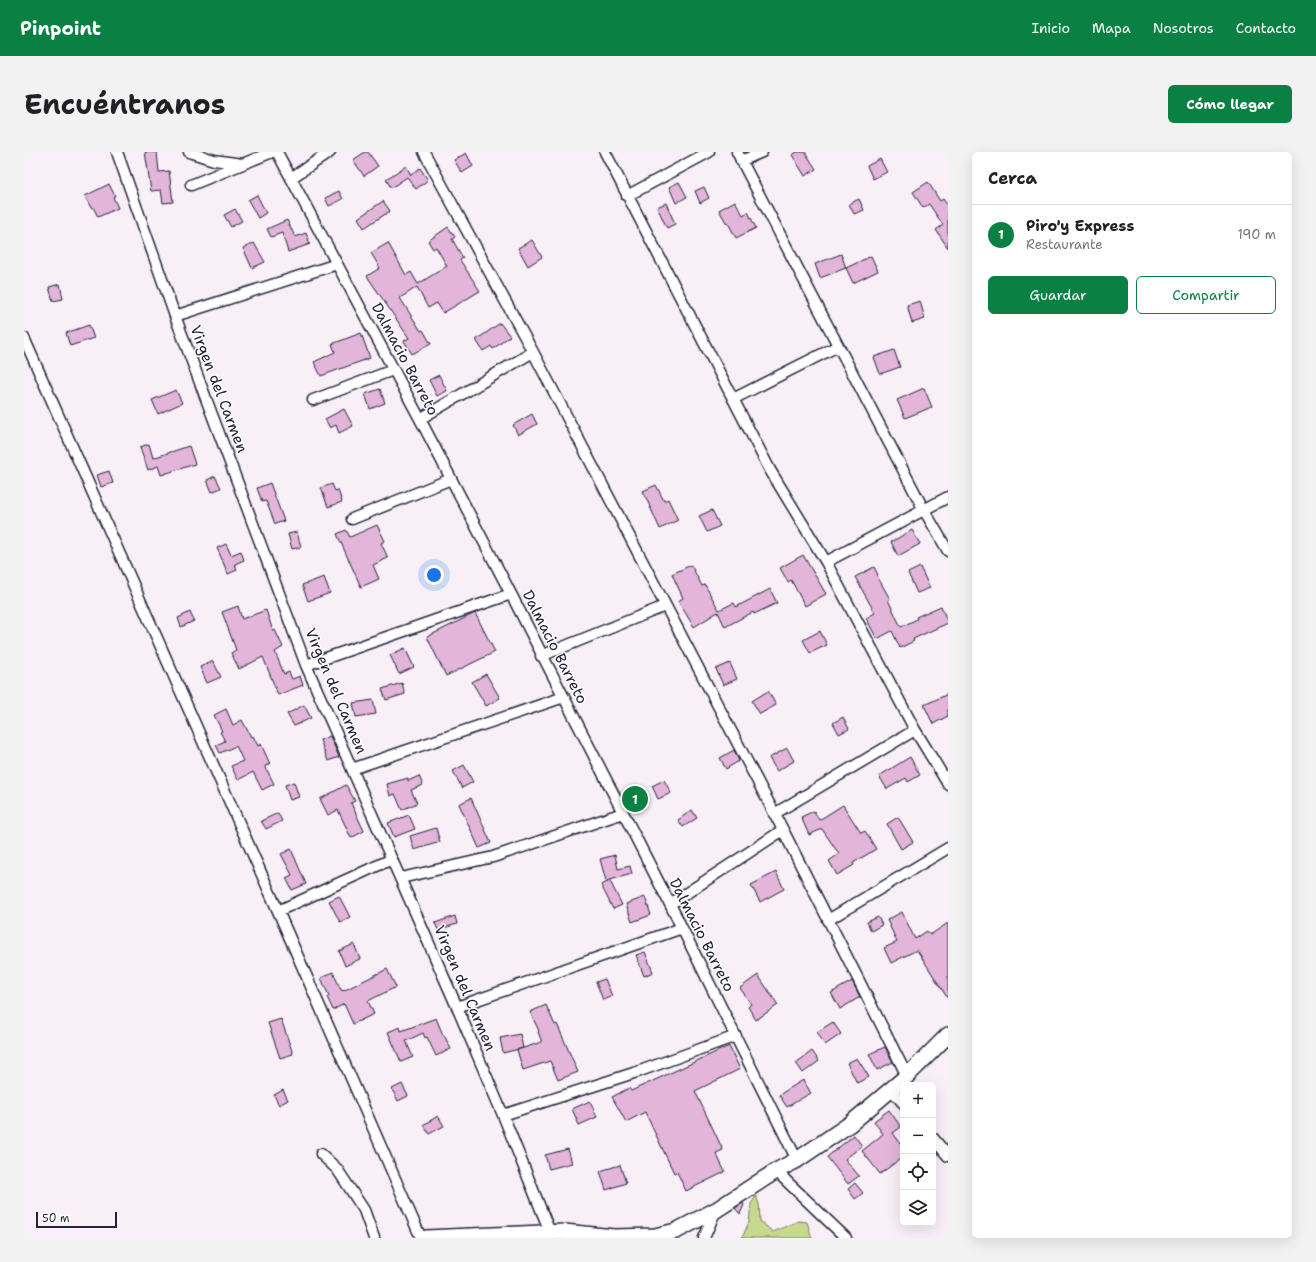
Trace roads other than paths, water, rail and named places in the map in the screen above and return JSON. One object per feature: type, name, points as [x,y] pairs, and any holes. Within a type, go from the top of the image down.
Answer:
[{"type":"main road","points":[[426,1238],[550,1232],[614,1237],[655,1236],[676,1231],[716,1210],[850,1124],[907,1076],[948,1035]]},
{"type":"street","name":"Virgen del Carmen","points":[[117,152],[175,316],[306,665],[457,1007],[503,1115],[550,1232]]},
{"type":"street","points":[[189,152],[214,160],[242,164]]},
{"type":"street","points":[[192,185],[272,152]]},
{"type":"street","name":"Dalmacio Barreto","points":[[277,152],[420,419],[511,594],[541,656],[564,697],[670,904],[796,1160]]},
{"type":"street","points":[[291,178],[330,152]]},
{"type":"street","points":[[424,152],[533,352],[783,830],[907,1076]]},
{"type":"street","points":[[605,152],[770,470],[826,562],[915,730],[947,779]]},
{"type":"street","points":[[627,196],[709,152]]},
{"type":"street","points":[[762,152],[739,156],[924,510],[948,550]]},
{"type":"street","points":[[175,316],[337,264]]},
{"type":"street","points":[[24,338],[421,1238]]},
{"type":"street","points":[[733,399],[838,346]]},
{"type":"street","points":[[420,419],[533,352]]},
{"type":"street","points":[[313,400],[393,370]]},
{"type":"street","points":[[352,518],[451,479]]},
{"type":"street","points":[[826,562],[948,497]]},
{"type":"street","points":[[306,665],[511,594]]},
{"type":"street","points":[[541,656],[665,606]]},
{"type":"street","points":[[352,769],[564,697]]},
{"type":"street","points":[[774,814],[915,730]]},
{"type":"street","points":[[400,878],[493,857],[623,813]]},
{"type":"street","points":[[670,904],[783,830]]},
{"type":"street","points":[[828,920],[948,848]]},
{"type":"street","points":[[278,911],[392,859]]},
{"type":"street","points":[[457,1007],[682,928]]},
{"type":"street","points":[[503,1115],[640,1071],[736,1036]]},
{"type":"street","points":[[891,1089],[900,1099]]},
{"type":"street","points":[[936,1142],[948,1156]]},
{"type":"street","points":[[321,1154],[336,1169],[364,1210],[374,1238]]},
{"type":"street","points":[[776,1171],[846,1238]]},
{"type":"street","points":[[704,1238],[716,1210]]},
{"type":"place","name":"Piro'y Express","points":[[635,799]]}]
